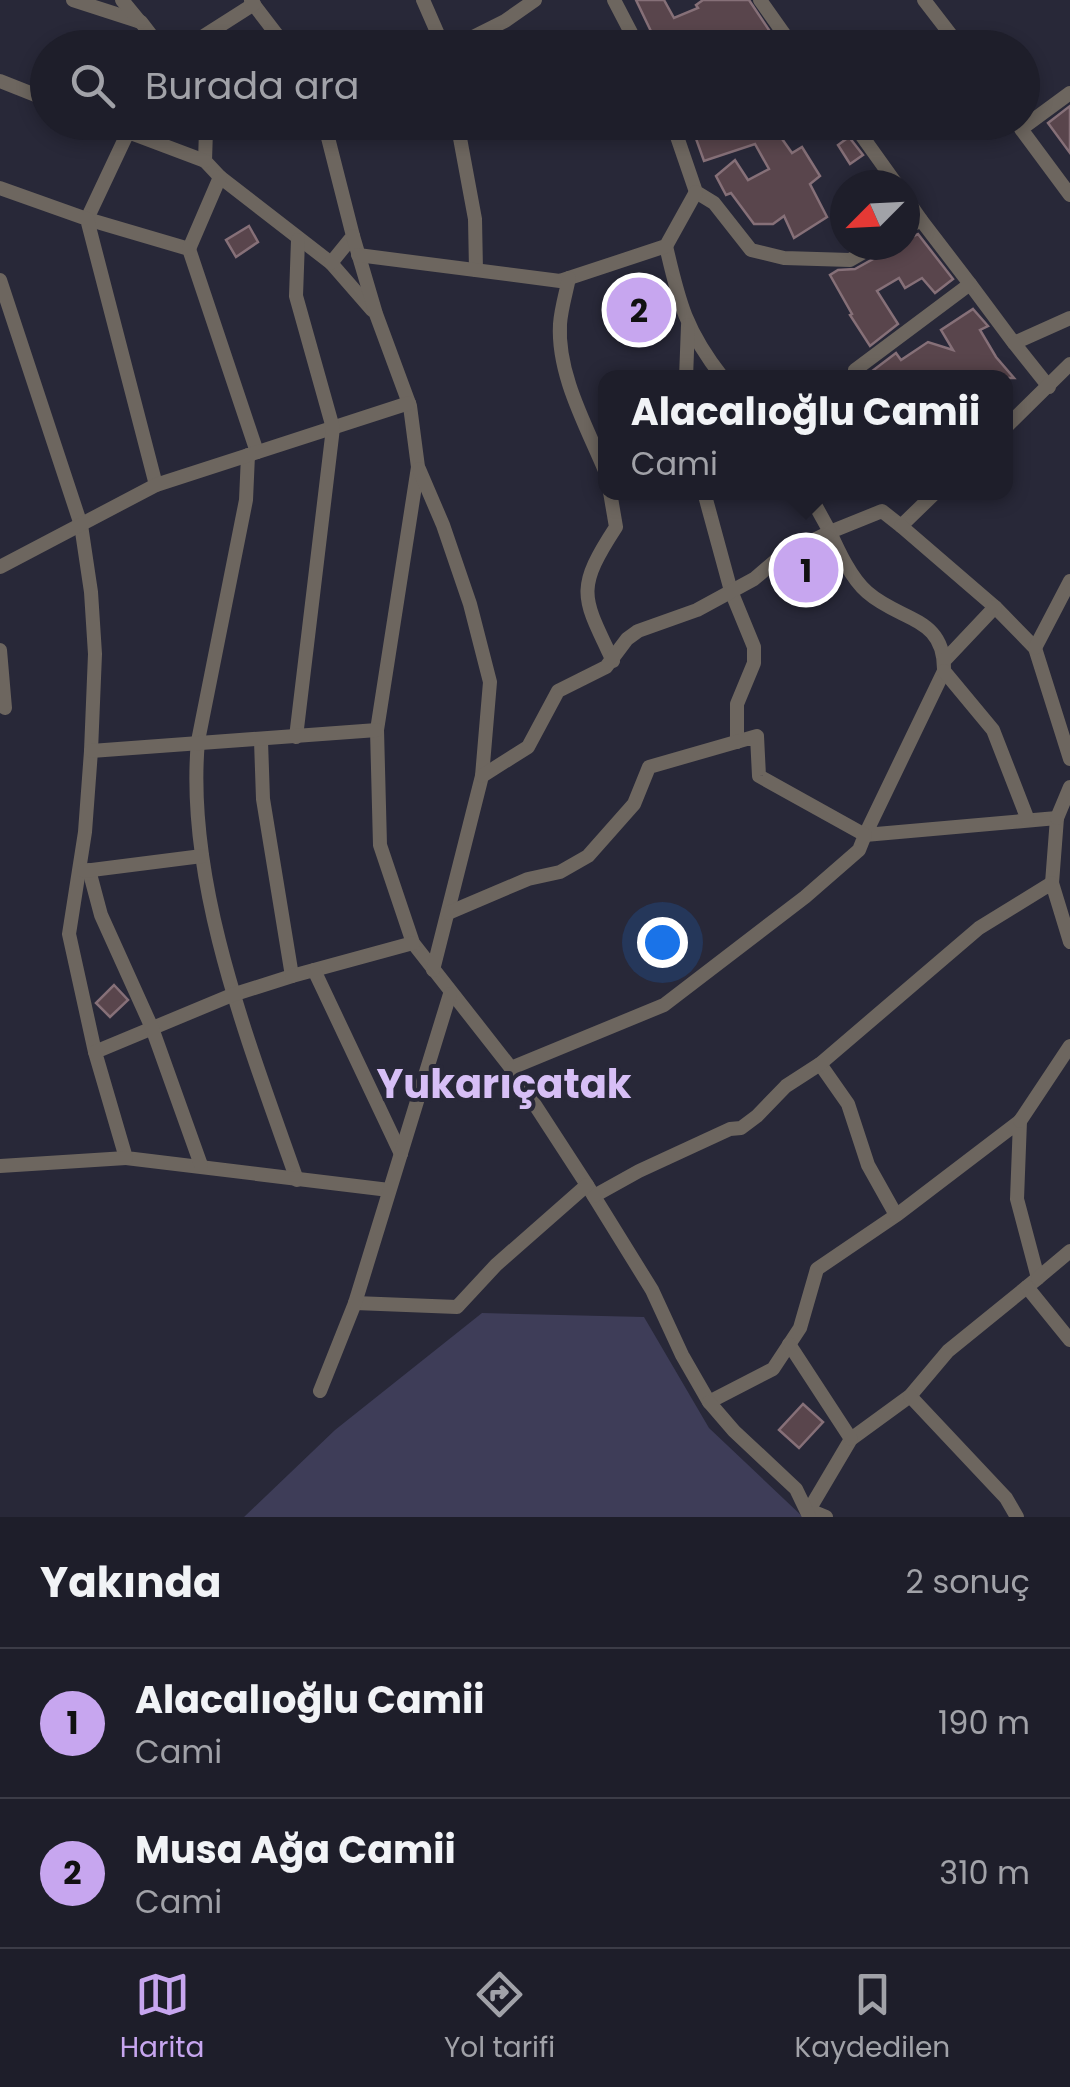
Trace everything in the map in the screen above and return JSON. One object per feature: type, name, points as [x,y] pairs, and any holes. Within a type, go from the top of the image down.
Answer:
[{"type":"street","points":[[73,0],[141,22]]},
{"type":"street","points":[[122,0],[147,30]]},
{"type":"street","points":[[423,0],[438,30]]},
{"type":"street","points":[[484,30],[535,0]]},
{"type":"street","points":[[614,0],[630,30]]},
{"type":"street","points":[[760,0],[781,30]]},
{"type":"street","points":[[924,0],[947,30]]},
{"type":"street","points":[[212,30],[252,2],[273,30]]},
{"type":"street","points":[[0,80],[30,92]]},
{"type":"street","points":[[1040,112],[1070,93]]},
{"type":"street","points":[[124,140],[87,219],[156,485]]},
{"type":"street","points":[[149,140],[205,161],[298,240],[331,262],[376,314]]},
{"type":"street","points":[[205,161],[206,140]]},
{"type":"street","points":[[329,140],[376,314],[409,403],[418,467],[444,525],[490,682],[482,776],[432,970]]},
{"type":"street","points":[[461,140],[475,219],[476,270]]},
{"type":"street","points":[[678,140],[696,192],[714,204],[751,250],[784,258],[830,259]]},
{"type":"street","points":[[865,140],[886,170]]},
{"type":"street","points":[[1029,140],[1070,195]]},
{"type":"street","points":[[220,177],[189,248],[252,454],[194,777],[202,856],[232,996],[298,1180]]},
{"type":"street","points":[[0,188],[87,219],[189,248]]},
{"type":"street","points":[[696,192],[666,246],[680,308],[698,346],[717,370]]},
{"type":"street","points":[[921,220],[1049,386]]},
{"type":"street","points":[[331,262],[353,236]]},
{"type":"street","points":[[296,737],[333,428],[296,296],[298,240]]},
{"type":"street","points":[[358,255],[560,281],[666,246]]},
{"type":"street","points":[[569,278],[560,324],[562,355],[598,454]]},
{"type":"street","points":[[0,280],[81,525],[91,592],[94,654],[85,871],[69,934],[126,1158]]},
{"type":"street","points":[[854,370],[970,284]]},
{"type":"street","points":[[1014,343],[1070,318]]},
{"type":"street","points":[[686,370],[688,325]]},
{"type":"street","points":[[1013,420],[1070,364]]},
{"type":"street","points":[[0,567],[156,485],[409,403]]},
{"type":"street","points":[[418,467],[377,730],[380,845],[412,944],[511,1068],[591,1190],[652,1290],[709,1402],[796,1489],[809,1514]]},
{"type":"street","points":[[611,500],[616,527],[595,560],[585,590],[590,616],[613,660]]},
{"type":"street","points":[[706,500],[731,591],[754,648],[754,663],[737,704],[737,742]]},
{"type":"street","points":[[812,500],[864,590],[936,634],[944,650],[944,666],[994,730],[1028,820]]},
{"type":"street","points":[[901,526],[928,500]]},
{"type":"street","points":[[482,776],[528,747],[558,692],[613,660],[618,649],[638,630],[697,610],[754,579],[781,556],[882,511],[995,607],[1035,648],[1070,759]]},
{"type":"street","points":[[1035,648],[1070,581]]},
{"type":"street","points":[[511,1068],[664,1004],[805,897],[858,850],[944,666],[995,607]]},
{"type":"street","points":[[0,650],[5,708]]},
{"type":"street","points":[[91,751],[377,730]]},
{"type":"street","points":[[448,914],[528,879],[560,872],[588,856],[634,804],[649,767],[757,736],[758,776],[865,835],[1057,818]]},
{"type":"street","points":[[261,741],[263,799],[292,976]]},
{"type":"street","points":[[1070,788],[1057,818],[1052,883],[1070,942]]},
{"type":"street","points":[[85,871],[202,856]]},
{"type":"street","points":[[85,871],[152,1028],[201,1165]]},
{"type":"street","points":[[355,1303],[456,1307],[496,1264],[591,1190],[730,1129],[742,1128],[786,1086],[820,1064],[979,928],[1052,883]]},
{"type":"street","points":[[96,1052],[232,996],[412,944]]},
{"type":"street","points":[[314,970],[401,1154]]},
{"type":"street","points":[[320,1391],[355,1303],[450,994]]},
{"type":"street","points":[[709,1402],[773,1368],[800,1328],[817,1269],[1020,1121],[1070,1046]]},
{"type":"street","points":[[820,1064],[848,1104],[868,1164],[896,1215]]},
{"type":"street","points":[[1020,1121],[1018,1199],[1033,1282],[1070,1340]]},
{"type":"street","points":[[0,1166],[126,1158],[390,1190]]},
{"type":"street","points":[[809,1514],[851,1439],[910,1396],[948,1350],[1070,1250]]},
{"type":"street","points":[[789,1344],[851,1439]]},
{"type":"street","points":[[910,1396],[1006,1498],[1016,1517]]},
{"type":"street","points":[[809,1514],[826,1517]]},
{"type":"shaded area","points":[[482,1313],[644,1317],[709,1428],[803,1517],[244,1517],[335,1430]]},
{"type":"building","points":[[636,0],[664,0],[674,18],[698,8],[696,5],[703,0],[749,0],[769,30],[650,30]]},
{"type":"building","points":[[1070,106],[1070,153],[1048,123]]},
{"type":"building","points":[[696,140],[783,140],[792,153],[802,147],[820,176],[810,184],[827,217],[794,238],[784,216],[773,224],[754,224],[731,193],[726,195],[716,176],[735,160],[748,180],[769,169],[755,144],[704,161]]},
{"type":"building","points":[[851,140],[863,155],[850,164],[838,145]]},
{"type":"building","points":[[249,226],[258,242],[236,257],[226,240]]},
{"type":"building","points":[[920,237],[953,279],[935,293],[922,278],[905,288],[899,278],[877,291],[898,324],[870,346],[830,275],[871,260],[920,260]]},
{"type":"building","points":[[648,292],[659,314],[631,328],[620,306]]},
{"type":"building","points":[[973,309],[988,326],[980,330],[1007,370],[874,370],[896,353],[901,360],[928,342],[953,350],[941,330]]},
{"type":"building","points":[[817,552],[827,574],[795,588],[785,566]]},
{"type":"building","points":[[114,985],[128,1000],[110,1017],[96,1003]]},
{"type":"building","points":[[803,1404],[823,1422],[799,1448],[779,1430]]},
{"type":"place","name":"Musa Ağa Camii","points":[[639,310]]},
{"type":"place","name":"Alacalıoğlu Camii","points":[[806,570]]},
{"type":"district","name":"Yukarıçatak","points":[[504,1084]]}]
